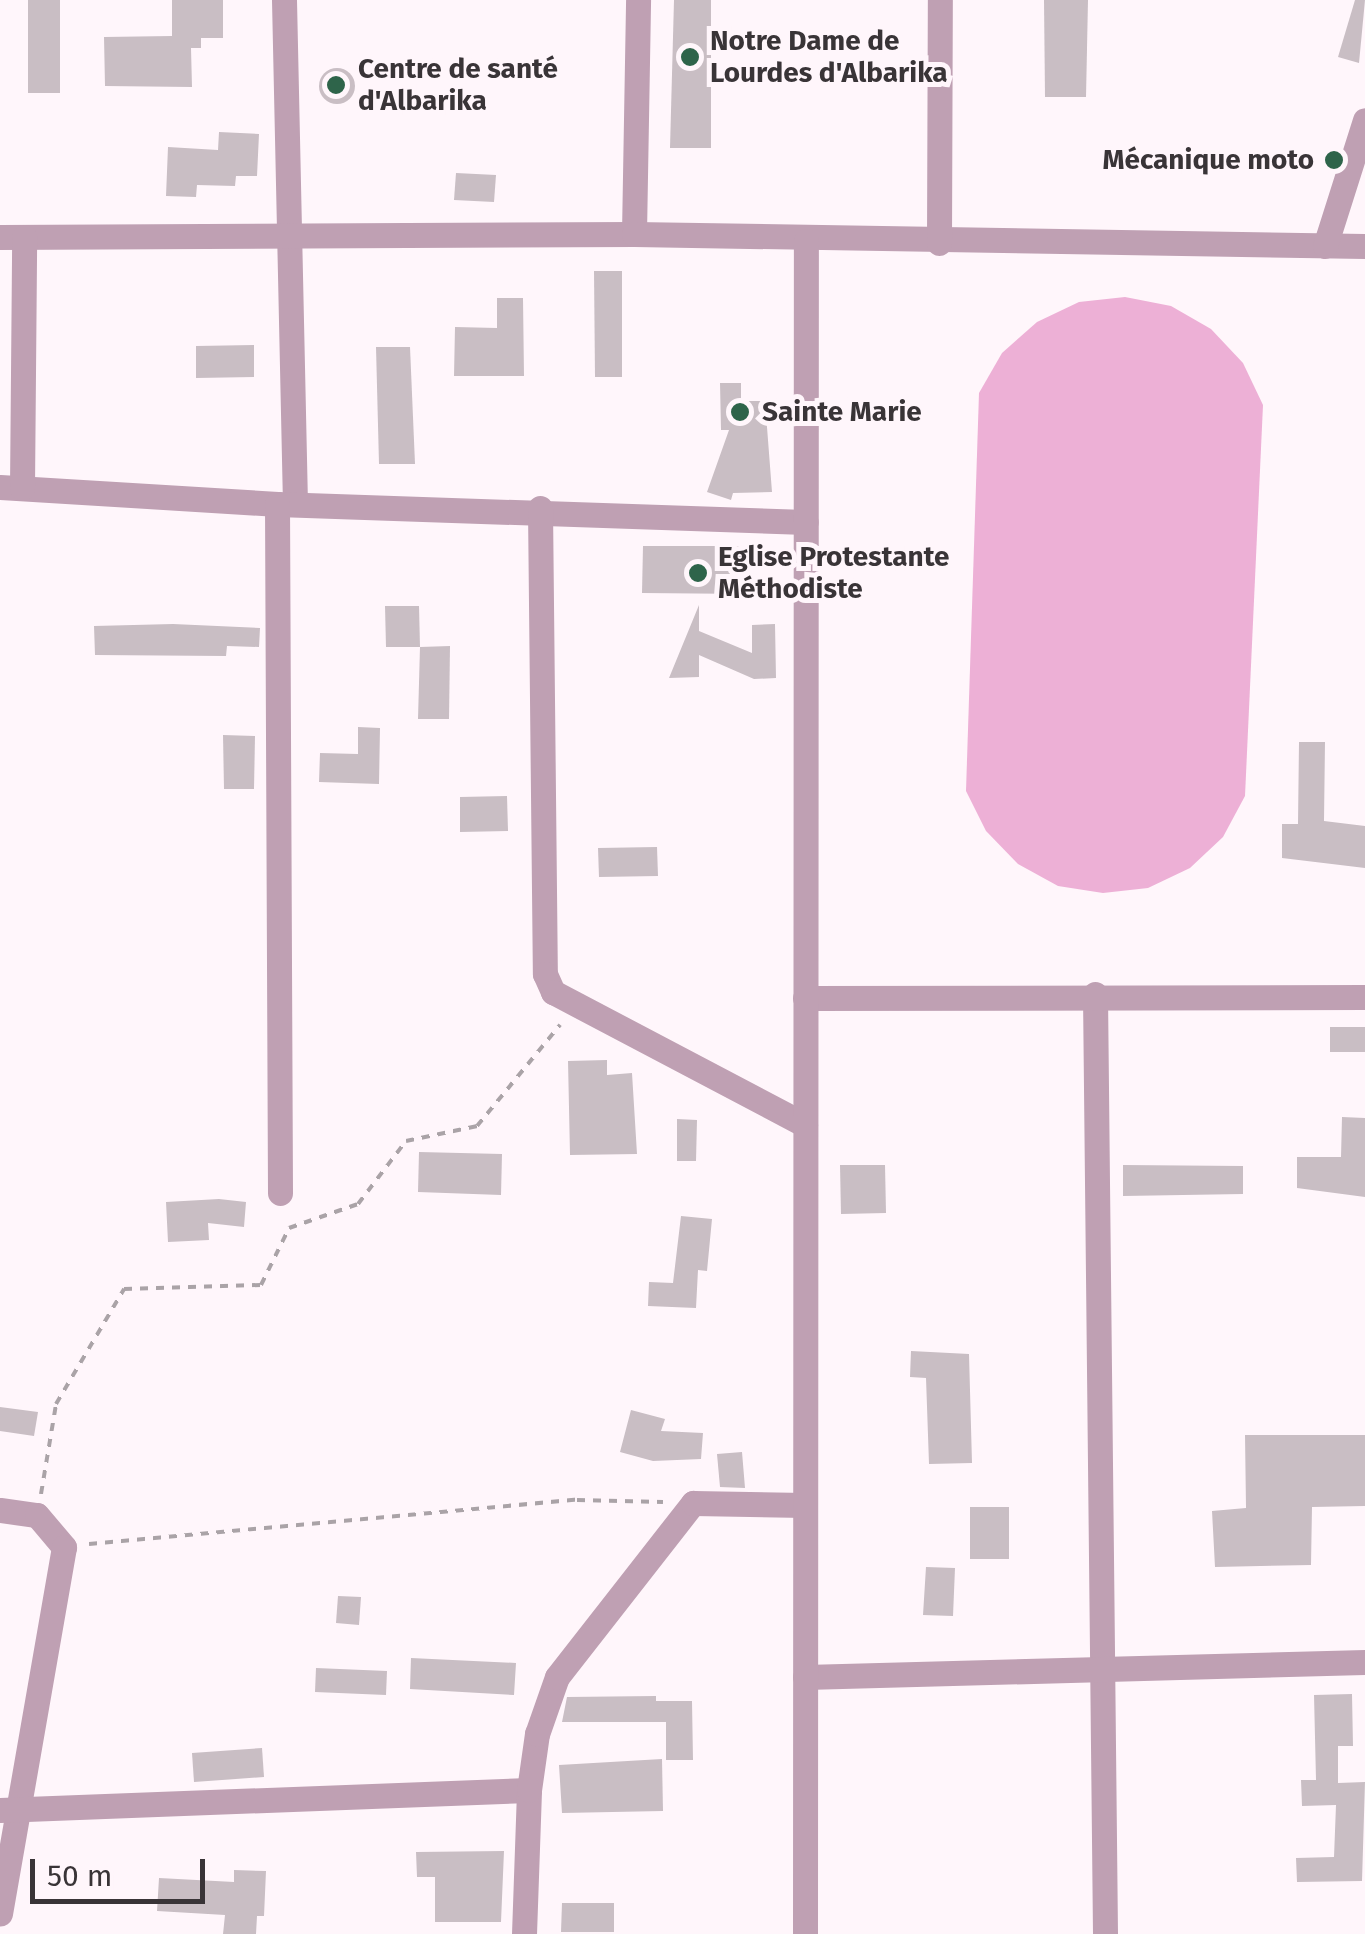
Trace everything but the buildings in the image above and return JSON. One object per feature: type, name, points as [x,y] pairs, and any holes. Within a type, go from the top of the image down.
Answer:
[{"type":"street","points":[[280,1193],[286,503],[284,0]]},
{"type":"street","points":[[634,234],[638,0]]},
{"type":"street","points":[[939,243],[940,0]]},
{"type":"street","points":[[1326,246],[1365,120]]},
{"type":"street","points":[[806,522],[540,508],[286,503],[11,488],[12,237],[634,234],[806,241],[1365,246]]},
{"type":"street","points":[[805,1934],[806,241]]},
{"type":"street","points":[[540,508],[545,974],[553,992],[576,1006],[805,1125]]},
{"type":"street","points":[[805,998],[1096,994],[1365,997]]},
{"type":"street","points":[[1096,994],[1105,1934]]},
{"type":"street","points":[[524,1934],[529,1790],[537,1734],[557,1677],[692,1503],[805,1505]]},
{"type":"street","points":[[0,1510],[37,1515],[64,1546],[9,1810],[0,1914]]},
{"type":"street","points":[[805,1677],[1365,1662]]},
{"type":"street","points":[[9,1810],[529,1790]]},
{"type":"path","points":[[37,1515],[56,1404],[124,1290],[260,1285],[289,1228],[358,1204],[406,1141],[476,1126],[576,1006]]},
{"type":"path","points":[[64,1546],[577,1500],[692,1503]]},
{"type":"shaded area","points":[[1125,297],[1171,306],[1211,329],[1243,363],[1263,405],[1245,796],[1223,837],[1190,868],[1148,888],[1103,893],[1058,886],[1018,864],[986,831],[966,791],[979,393],[1002,353],[1037,322],[1079,302]]},
{"type":"place","name":"Notre Dame de Lourdes d'Albarika","points":[[690,57]]},
{"type":"place","name":"Centre de santé d'Albarika","points":[[336,85]]},
{"type":"place","name":"Mécanique moto","points":[[1334,160]]},
{"type":"place","name":"Sainte Marie","points":[[740,412]]},
{"type":"place","name":"Eglise Protestante Méthodiste","points":[[698,573]]}]
